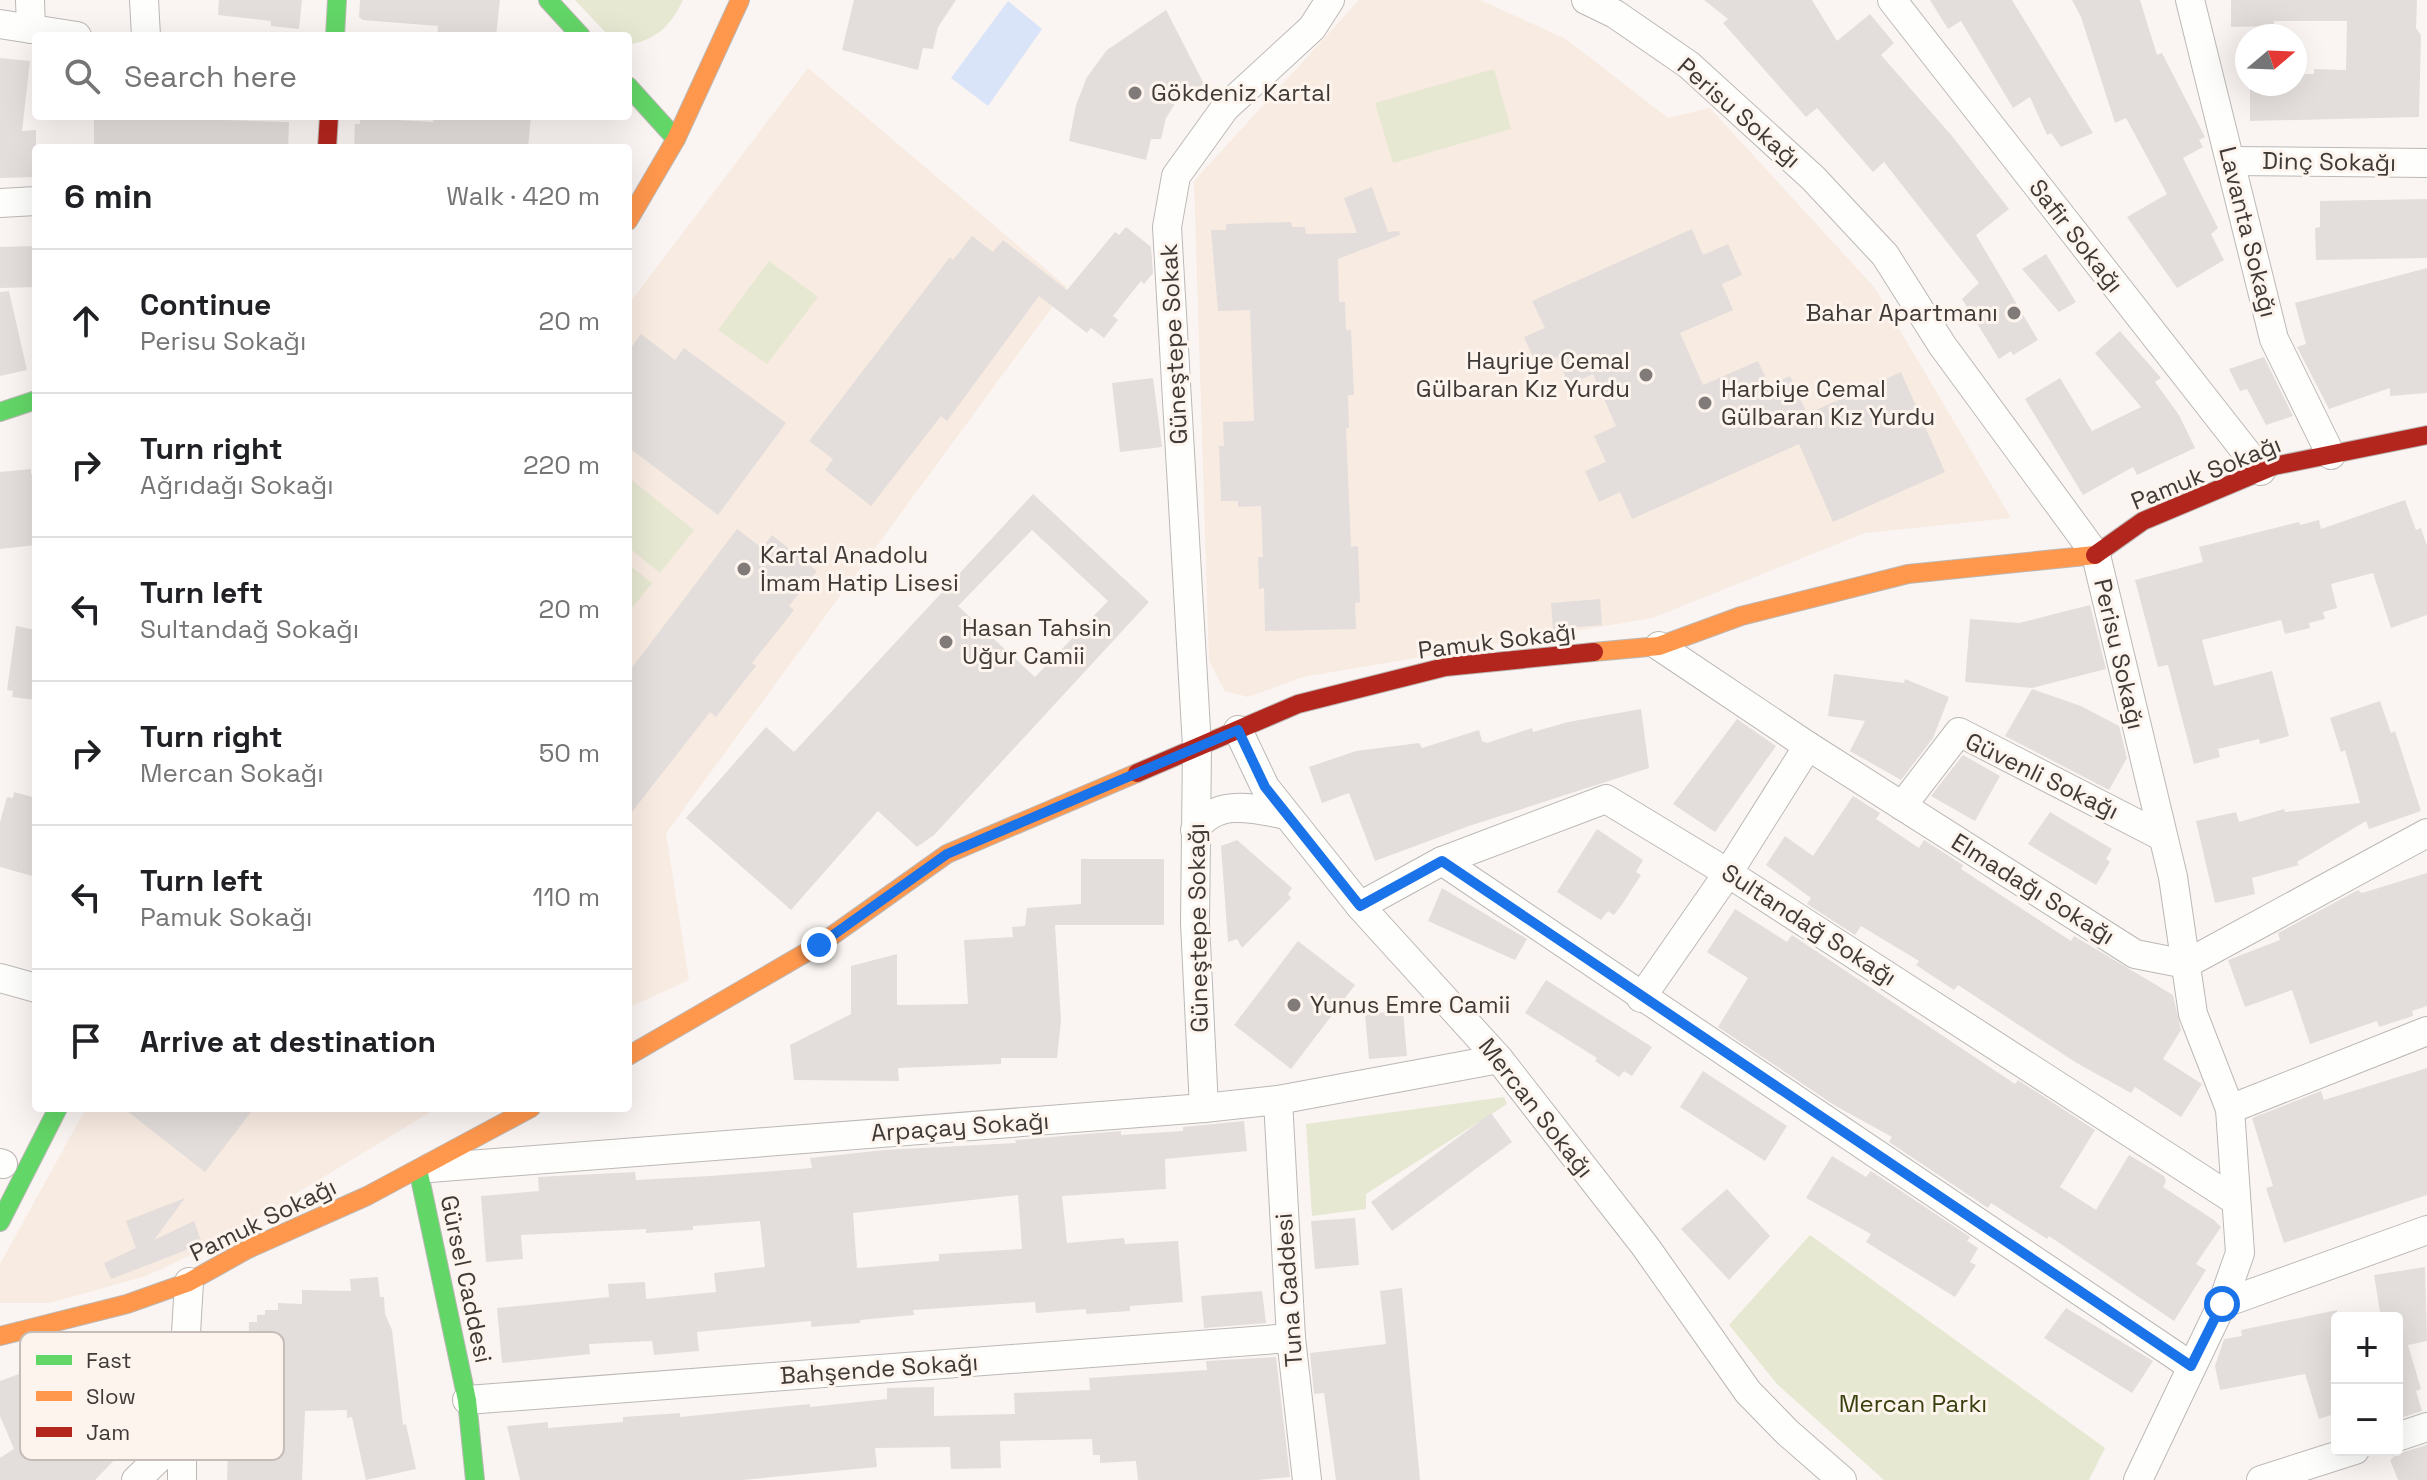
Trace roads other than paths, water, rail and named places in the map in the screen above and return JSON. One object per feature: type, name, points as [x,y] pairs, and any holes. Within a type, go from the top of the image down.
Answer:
[{"type":"street","points":[[30,0],[31,29]]},
{"type":"street","points":[[144,0],[146,32]]},
{"type":"street","points":[[335,32],[337,0]]},
{"type":"street","points":[[548,0],[577,32]]},
{"type":"street","points":[[632,208],[638,188],[676,139],[740,0]]},
{"type":"street","name":"Güneştepe Sokak","points":[[1197,747],[1167,227],[1176,176],[1225,108],[1312,28],[1330,0]]},
{"type":"street","name":"Perisu Sokağı","points":[[1586,0],[1615,14],[1689,65],[1813,178],[1885,255],[1942,345],[2096,555],[2163,837],[2193,1014],[2230,1109],[2240,1253],[2222,1304],[2138,1480]]},
{"type":"street","name":"Safir Sokağı","points":[[1892,0],[2261,471]]},
{"type":"street","name":"Lavanta Sokağı","points":[[2190,0],[2274,339],[2331,455]]},
{"type":"street","points":[[0,24],[51,32]]},
{"type":"street","points":[[632,90],[676,139]]},
{"type":"street","points":[[327,144],[329,120]]},
{"type":"street","name":"Dinç Sokağı","points":[[2231,161],[2427,163]]},
{"type":"street","points":[[0,203],[32,201]]},
{"type":"street","points":[[0,412],[32,401]]},
{"type":"street","name":"Pamuk Sokağı","points":[[632,1054],[819,945],[947,854],[1298,704],[1445,667],[1659,646],[1741,616],[1908,574],[2096,555],[2143,521],[2261,471],[2427,435]]},
{"type":"street","name":"Elmadağı Sokağı","points":[[1659,646],[1808,746],[2135,954],[2186,964]]},
{"type":"street","name":"Mercan Sokağı","points":[[1238,730],[1265,787],[1360,906],[1499,1059],[1645,1246],[1748,1392],[1787,1432],[1842,1480]]},
{"type":"street","name":"Güvenli Sokağı","points":[[1902,806],[1959,732],[2163,837]]},
{"type":"street","points":[[1641,998],[1728,873],[1808,746]]},
{"type":"street","name":"Güneştepe Sokağı","points":[[1197,747],[1195,923],[1204,1108]]},
{"type":"street","name":"Sultandağ Sokağı","points":[[1360,906],[1442,861],[1606,799],[1728,873],[2236,1201]]},
{"type":"street","points":[[1195,830],[1214,811],[1232,807],[1287,815]]},
{"type":"street","points":[[2186,964],[2427,833]]},
{"type":"street","points":[[1442,861],[2191,1366]]},
{"type":"street","points":[[0,978],[32,987]]},
{"type":"street","points":[[2230,1109],[2427,1031]]},
{"type":"street","name":"Arpaçay Sokağı","points":[[418,1169],[1204,1108],[1278,1100],[1499,1059]]},
{"type":"street","name":"Tuna Caddesi","points":[[1278,1100],[1291,1338],[1307,1480]]},
{"type":"street","points":[[0,1222],[56,1112]]},
{"type":"street","name":"Pamuk Sokağı","points":[[0,1336],[127,1304],[189,1282],[248,1249],[367,1196],[524,1112]]},
{"type":"street","name":"Gürsel Caddesi","points":[[418,1169],[467,1400],[475,1480]]},
{"type":"street","points":[[2222,1304],[2427,1230]]},
{"type":"street","points":[[187,1332],[189,1282]]},
{"type":"street","name":"Bahşende Sokağı","points":[[467,1400],[1291,1338]]},
{"type":"street","points":[[2403,1435],[2427,1427]]},
{"type":"street","points":[[2261,1480],[2336,1456]]},
{"type":"street","points":[[136,1480],[157,1460]]},
{"type":"water","points":[[1008,1],[1042,29],[988,106],[951,78]]},
{"type":"place","name":"Gökdeniz Kartal","points":[[1135,93]]},
{"type":"place","name":"Bahar Apartmanı","points":[[2014,313]]},
{"type":"place","name":"Hayriye Cemal Gülbaran Kız Yurdu","points":[[1646,375]]},
{"type":"place","name":"Harbiye Cemal Gülbaran Kız Yurdu","points":[[1705,403]]},
{"type":"place","name":"Kartal Anadolu İmam Hatip Lisesi","points":[[744,569]]},
{"type":"place","name":"Hasan Tahsin Uğur Camii","points":[[946,642]]},
{"type":"place","name":"Yunus Emre Camii","points":[[1294,1005]]},
{"type":"park label","name":"Mercan Parkı","points":[[1913,1404]]}]
